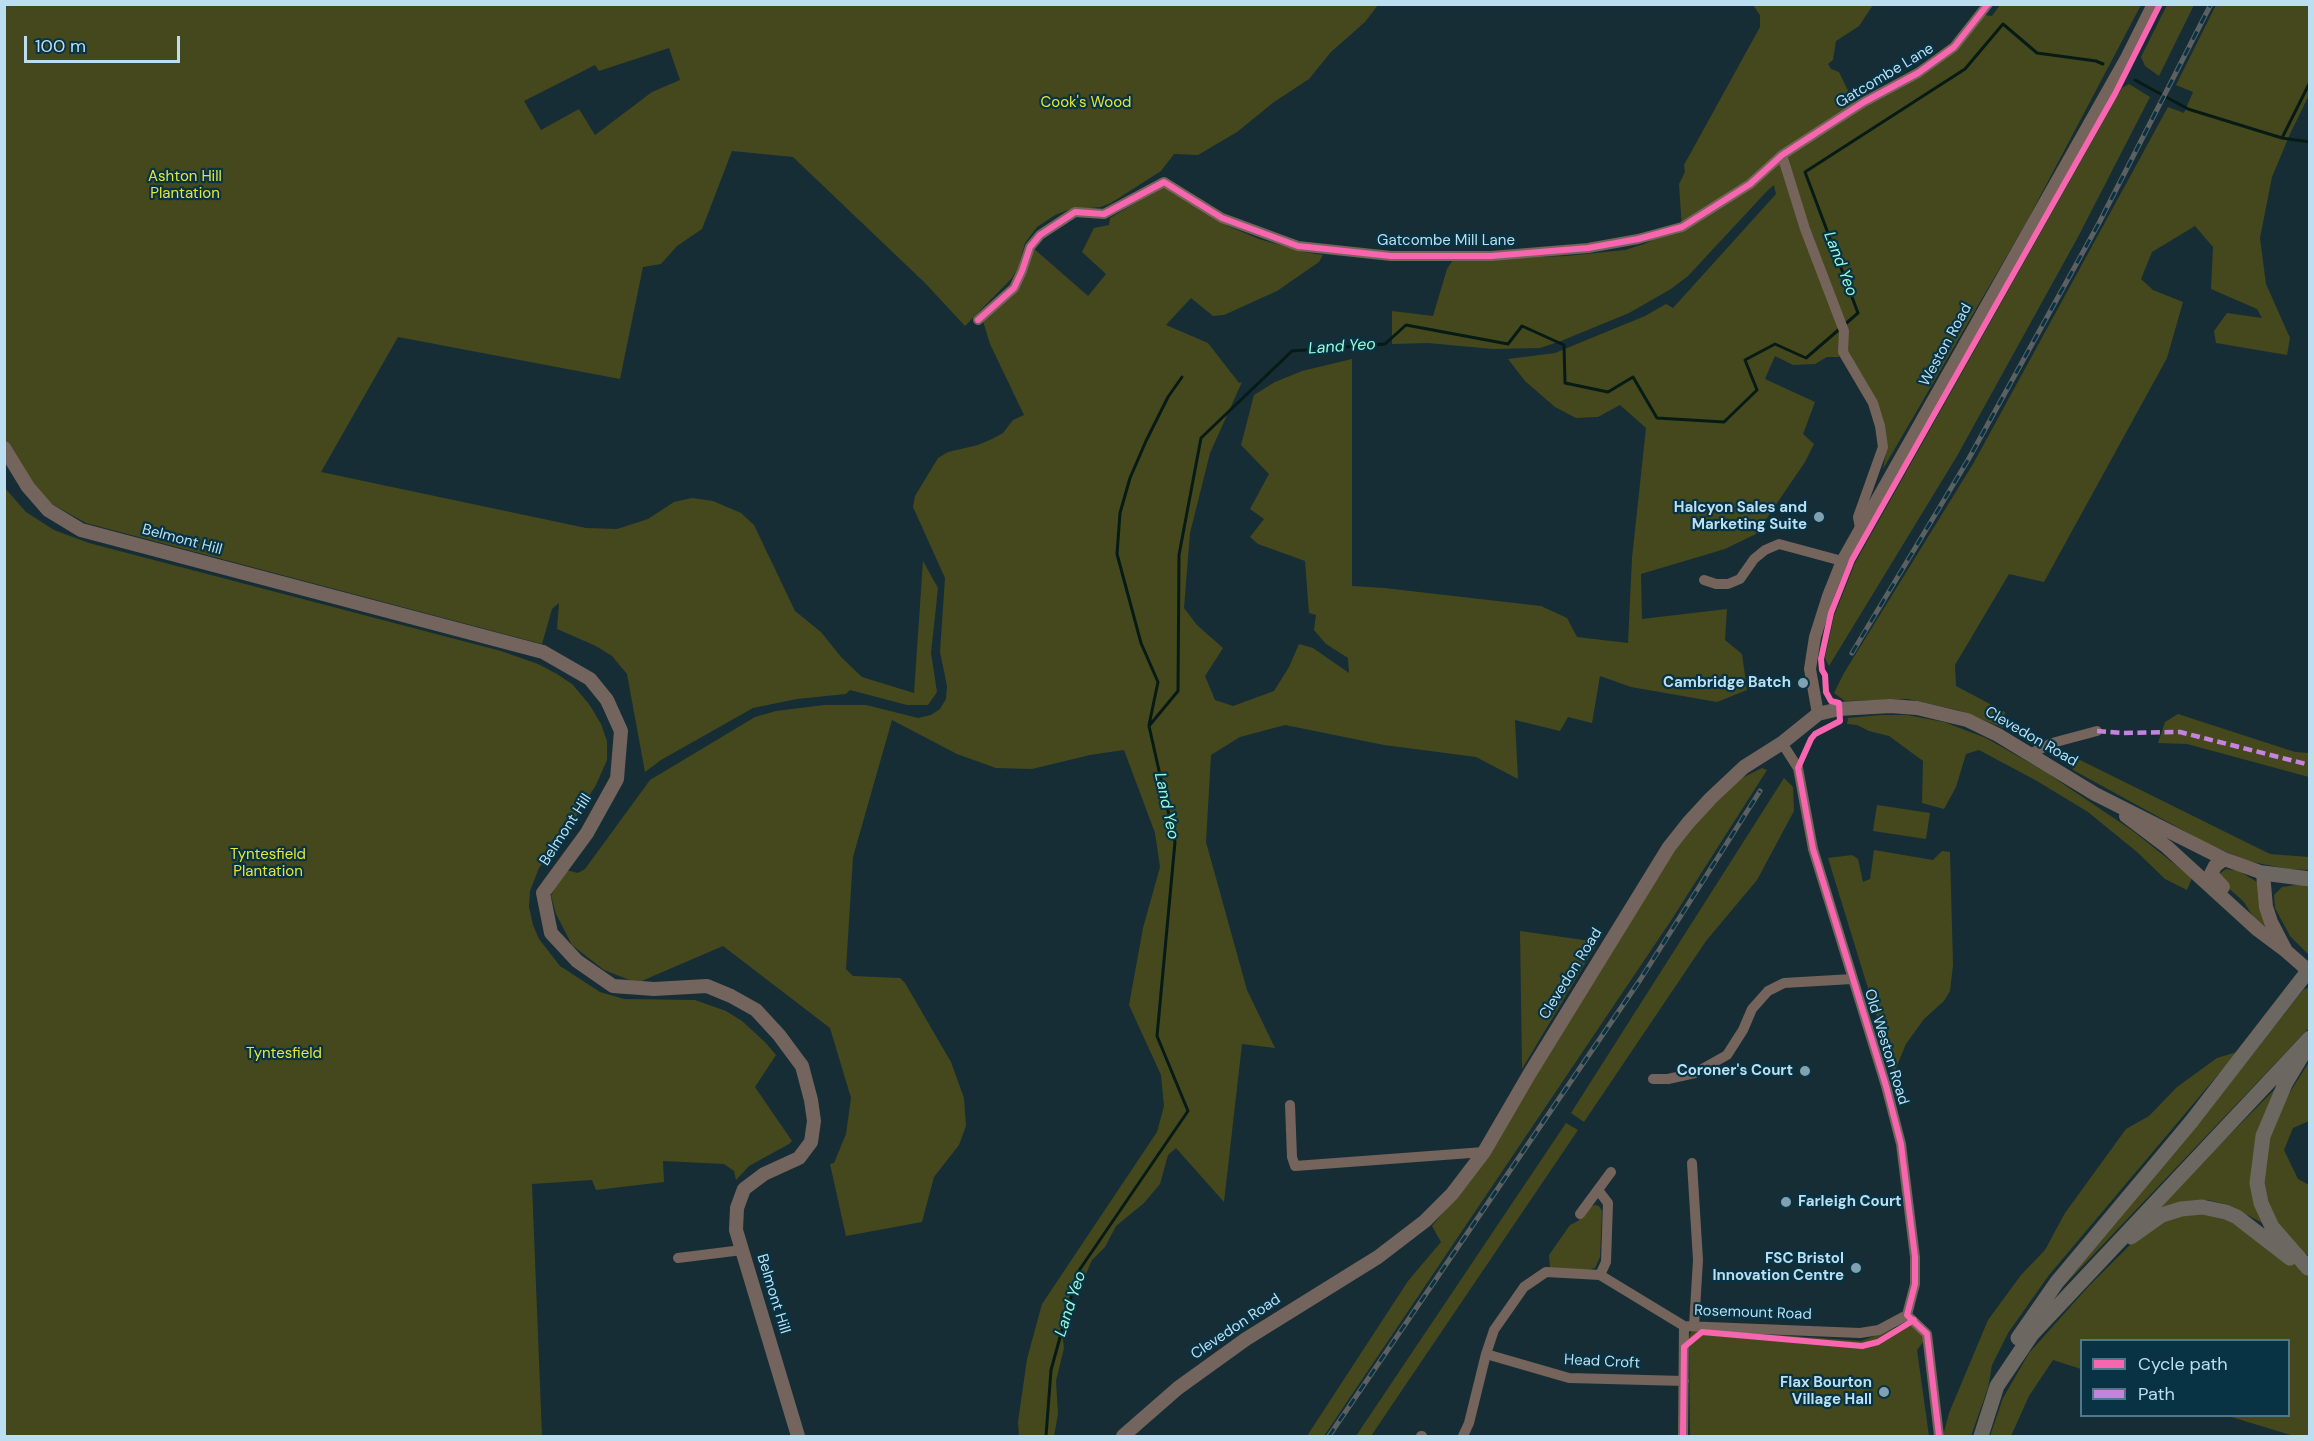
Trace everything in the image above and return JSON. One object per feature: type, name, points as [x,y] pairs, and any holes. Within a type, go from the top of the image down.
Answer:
[{"type":"main road","name":"Belmont Hill","points":[[4,448],[28,487],[48,510],[81,530],[543,652],[590,679],[607,700],[621,731],[617,779],[587,833],[543,892],[551,933],[577,961],[613,986],[654,989],[706,986],[731,996],[756,1010],[779,1035],[802,1066],[812,1100],[814,1121],[811,1142],[799,1158],[764,1174],[744,1189],[737,1208],[736,1230],[798,1437]]},
{"type":"main road","name":"Clevedon Road","points":[[1123,1437],[1178,1388],[1246,1339],[1378,1257],[1425,1221],[1452,1194],[1484,1152],[1530,1072],[1669,847],[1711,798],[1744,767],[1782,743],[1818,714],[1890,706],[1917,708],[1967,720],[2030,754],[2096,794],[2224,859],[2263,873],[2266,907],[2286,951]]},
{"type":"main road","name":"Clevedon Road","points":[[2096,794],[2167,847],[2258,930],[2309,972]]},
{"type":"main road","name":"Clevedon Road","points":[[2224,859],[2212,870],[2212,877],[2240,904],[2258,930]]},
{"type":"main road","points":[[2263,873],[2310,879]]},
{"type":"main road","points":[[1981,1437],[1989,1407],[2019,1336],[2057,1282],[2192,1122],[2309,972]]},
{"type":"main road","points":[[2006,1371],[2032,1334],[2310,1038]]},
{"type":"main road","points":[[2309,1268],[2272,1227],[2257,1184],[2258,1164],[2267,1127],[2285,1084],[2310,1044]]},
{"type":"main road","points":[[2102,1258],[2162,1215],[2181,1209],[2202,1207],[2237,1217],[2285,1256],[2309,1268]]},
{"type":"street","name":"Gatcombe Lane","points":[[1782,154],[1864,102],[1918,73],[1954,47],[1988,4]]},
{"type":"street","name":"Weston Road","points":[[1818,714],[1810,669],[1815,637],[1827,596],[1842,561],[2126,58],[2153,4]]},
{"type":"street","name":"Gatcombe Mill Lane","points":[[978,320],[1014,288],[1029,247],[1040,235],[1075,213],[1104,214],[1164,182],[1222,218],[1298,246],[1391,256],[1491,256],[1588,248],[1638,239],[1682,227],[1750,184],[1782,154]]},
{"type":"street","points":[[1782,154],[1805,229],[1842,327],[1843,352],[1873,403],[1880,426],[1883,447],[1858,517],[1860,528]]},
{"type":"street","points":[[1704,580],[1716,584],[1728,584],[1740,579],[1754,559],[1765,550],[1779,544],[1842,561]]},
{"type":"street","points":[[2030,754],[2052,743],[2097,731]]},
{"type":"street","name":"Old Weston Road","points":[[1782,743],[1798,768],[1813,849],[1886,1086],[1901,1144],[1915,1257],[1916,1284],[1907,1315]]},
{"type":"street","points":[[1653,1079],[1668,1079],[1695,1073],[1727,1054],[1743,1030],[1752,1009],[1768,991],[1784,984],[1852,979]]},
{"type":"street","points":[[1290,1105],[1292,1157],[1295,1166],[1484,1152]]},
{"type":"street","points":[[1683,1437],[1684,1347],[1698,1260],[1692,1163]]},
{"type":"street","points":[[1580,1214],[1611,1172]]},
{"type":"street","points":[[1598,1190],[1608,1203],[1606,1262],[1600,1275]]},
{"type":"street","points":[[678,1258],[742,1250]]},
{"type":"street","name":"Rosemount Road","points":[[1463,1437],[1469,1423],[1494,1330],[1524,1287],[1546,1272],[1600,1275],[1689,1326],[1860,1333],[1875,1332],[1907,1315]]},
{"type":"street","points":[[1907,1315],[1927,1334],[1939,1437]]},
{"type":"street","name":"Head Croft","points":[[1486,1354],[1569,1378],[1684,1381]]},
{"type":"green space","points":[[4,5],[1378,5],[1365,22],[1331,52],[1309,79],[1274,102],[1237,132],[1198,155],[1174,154],[1161,171],[1111,203],[1101,207],[1068,210],[1055,215],[1037,227],[1025,243],[1018,268],[1012,278],[965,326],[925,283],[793,157],[732,151],[702,229],[677,246],[661,264],[643,267],[620,379],[398,337],[321,472],[586,528],[617,529],[648,519],[674,502],[692,498],[713,501],[741,513],[754,525],[795,611],[821,632],[841,657],[862,677],[914,693],[923,561],[938,588],[931,653],[937,692],[928,705],[907,705],[850,690],[846,694],[797,699],[753,708],[661,760],[645,772],[627,674],[612,656],[596,646],[557,629],[559,603],[552,609],[542,644],[86,523],[48,502],[34,488],[5,440]],"holes":[[[669,48],[680,80],[652,92],[595,135],[579,109],[541,130],[524,101],[595,65],[599,71]]]},
{"type":"green space","points":[[1753,5],[1873,5],[1859,26],[1836,41],[1833,60],[1828,64],[1831,69],[1839,72],[1855,105],[1935,57],[1985,15],[1992,16],[2000,5],[2141,5],[2026,223],[1883,469],[1887,446],[1845,345],[1839,357],[1827,357],[1815,364],[1793,365],[1775,356],[1765,379],[1815,402],[1803,434],[1814,444],[1805,462],[1756,534],[1725,549],[1641,574],[1642,619],[1727,609],[1725,640],[1742,654],[1747,690],[1717,702],[1631,687],[1600,676],[1592,723],[1568,717],[1560,731],[1515,720],[1518,779],[1476,757],[1384,745],[1285,725],[1240,737],[1211,755],[1206,842],[1247,990],[1275,1048],[1242,1044],[1224,1202],[1176,1148],[1168,1155],[1160,1184],[1144,1203],[1116,1226],[1105,1247],[1092,1260],[1082,1283],[1060,1315],[1064,1348],[1056,1381],[1058,1414],[1054,1436],[1019,1436],[1018,1422],[1027,1359],[1042,1304],[1157,1132],[1164,1106],[1161,1075],[1129,1005],[1143,928],[1160,867],[1155,833],[1124,750],[1090,755],[1032,769],[996,768],[957,754],[892,720],[853,857],[846,969],[853,976],[900,978],[905,983],[951,1062],[964,1098],[966,1126],[959,1145],[934,1177],[922,1222],[846,1236],[830,1164],[834,1163],[846,1134],[851,1098],[830,1028],[723,946],[637,983],[604,970],[572,945],[556,914],[551,896],[560,877],[566,870],[578,873],[585,869],[650,780],[755,717],[776,711],[824,705],[866,705],[918,718],[931,715],[940,709],[946,699],[947,686],[940,652],[945,578],[913,507],[915,496],[938,458],[948,452],[992,439],[1003,433],[1013,420],[1024,415],[990,344],[983,321],[1016,290],[1032,247],[1088,296],[1106,274],[1082,252],[1094,228],[1109,225],[1110,218],[1164,186],[1228,226],[1259,239],[1323,255],[1319,262],[1277,291],[1224,315],[1213,316],[1191,298],[1166,325],[1208,343],[1239,383],[1242,382],[1210,453],[1190,533],[1184,608],[1197,625],[1223,648],[1205,676],[1215,700],[1233,706],[1274,691],[1289,667],[1299,644],[1313,648],[1349,673],[1348,658],[1326,644],[1314,630],[1316,615],[1309,613],[1305,561],[1258,544],[1250,537],[1264,519],[1250,509],[1269,474],[1241,445],[1254,395],[1275,382],[1302,371],[1352,359],[1352,586],[1541,606],[1567,618],[1577,637],[1628,643],[1632,558],[1646,428],[1620,405],[1598,417],[1576,418],[1555,407],[1525,381],[1508,359],[1555,353],[1645,316],[1666,304],[1673,308],[1776,194],[1774,185],[1688,276],[1671,289],[1629,313],[1540,348],[1493,349],[1428,343],[1392,344],[1392,311],[1433,316],[1447,269],[1453,260],[1566,256],[1625,250],[1682,229],[1679,184],[1685,172],[1684,165],[1760,27],[1760,15]]},
{"type":"green space","points":[[2167,5],[2194,5],[2159,76],[2145,66],[2141,57]]},
{"type":"green space","points":[[2216,5],[2309,5],[2309,95],[2272,177],[2260,238],[2266,284],[2290,338],[2287,355],[2216,343],[2214,331],[2227,313],[2262,318],[2257,309],[2211,289],[2213,247],[2195,226],[2152,252],[2141,279],[2153,290],[2183,302],[2167,358],[2044,582],[2009,574],[1955,665],[1956,686],[2005,712],[2003,728],[1961,711],[1908,699],[1845,701],[1834,693],[1844,673],[1973,464],[2168,107],[2184,113],[2193,92],[2176,85]]},
{"type":"green space","points":[[2129,84],[2150,97],[2078,237],[1957,456],[1829,666],[1825,658],[1834,616],[1855,563],[2122,88]]},
{"type":"green space","name":"Tyntesfield Plantation","points":[[4,487],[26,512],[54,530],[89,543],[501,651],[538,664],[572,684],[589,704],[601,724],[607,741],[607,760],[596,785],[567,831],[539,868],[530,891],[529,907],[539,939],[560,966],[600,992],[624,999],[695,1000],[726,1011],[742,1021],[776,1055],[755,1087],[792,1141],[749,1166],[736,1180],[734,1171],[724,1164],[663,1161],[664,1182],[596,1190],[592,1180],[532,1184],[542,1436],[5,1436]]},
{"type":"green space","points":[[2178,714],[2295,752],[2309,753],[2309,777],[2187,744],[2158,743],[2165,722]]},
{"type":"green space","points":[[1907,715],[1944,722],[1986,738],[2044,771],[2133,831],[2192,878],[2187,890],[2165,879],[2137,852],[2088,812],[1979,750],[1966,754],[1956,787],[1944,809],[1922,803],[1923,761],[1889,736],[1847,724],[1848,718]]},
{"type":"green space","points":[[2080,760],[2270,854],[2309,857],[2309,870],[2288,869],[2247,861],[2208,844],[2073,770],[2072,762]]},
{"type":"green space","points":[[1762,768],[1767,770],[1670,922],[1324,1436],[1307,1436],[1408,1281],[1441,1242],[1432,1226],[1478,1171],[1676,847],[1709,808],[1740,779]]},
{"type":"green space","points":[[1784,778],[1793,787],[1794,811],[1757,880],[1706,941],[1584,1122],[1571,1113]]},
{"type":"green space","points":[[1877,805],[1930,813],[1926,839],[1873,831]]},
{"type":"green space","points":[[1874,850],[1933,860],[1942,851],[1950,852],[1953,965],[1950,991],[1944,1001],[1924,1019],[1906,1044],[1894,1073],[1828,858],[1852,855],[1858,859],[1863,882],[1870,879]]},
{"type":"green space","points":[[2226,869],[2239,871],[2257,882],[2275,938],[2257,923],[2244,902],[2224,884],[2219,874]]},
{"type":"green space","points":[[2309,884],[2309,955],[2290,936],[2275,908],[2274,895],[2282,887]]},
{"type":"green space","points":[[1520,931],[1598,942],[1522,1069]]},
{"type":"green space","points":[[2309,988],[2309,1028],[2055,1295],[2215,1102],[2304,989]]},
{"type":"green space","points":[[2237,1052],[2049,1275],[2008,1333],[1992,1365],[1988,1388],[1971,1436],[1943,1436],[1949,1413],[1988,1320],[2021,1275],[2045,1250],[2065,1213],[2126,1129],[2149,1116],[2177,1087],[2217,1058]]},
{"type":"green space","points":[[2309,1062],[2309,1121],[2293,1128],[2284,1150],[2298,1179],[2309,1185],[2309,1256],[2272,1217],[2261,1178],[2267,1137],[2290,1092]]},
{"type":"green space","points":[[2274,1090],[2276,1092],[2258,1132],[2252,1163],[2252,1179],[2264,1224],[2229,1205],[2208,1200],[2180,1202],[2158,1209],[2157,1208]]},
{"type":"green space","points":[[1566,1123],[1578,1130],[1371,1436],[1356,1436]]},
{"type":"green space","points":[[1599,1206],[1602,1211],[1600,1257],[1595,1268],[1588,1270],[1550,1268],[1549,1255],[1570,1225],[1578,1221],[1589,1207]]},
{"type":"green space","points":[[2216,1212],[2309,1274],[2309,1436],[2294,1436],[2231,1417],[2290,1417],[2290,1339],[2080,1339],[2080,1369],[2053,1360],[2029,1396],[2011,1436],[1990,1436],[2003,1398],[2029,1353],[2088,1287],[2137,1238],[2170,1215]]},
{"type":"green space","points":[[1906,1324],[1917,1327],[1923,1334],[1924,1341],[1917,1350],[1929,1436],[1690,1436],[1689,1338],[1691,1332],[1697,1329],[1861,1341]]},
{"type":"waterway","name":"Land Yeo","points":[[1046,1436],[1051,1370],[1078,1272],[1188,1111],[1157,1036],[1175,842],[1149,726],[1178,691],[1179,555],[1201,438],[1292,351],[1385,344],[1406,325],[1508,344],[1522,326],[1564,345],[1565,383],[1608,392],[1633,377],[1657,418],[1724,422],[1757,390],[1745,360],[1775,344],[1806,358],[1858,313],[1805,172],[1965,69],[2003,24],[2037,53],[2096,61],[2103,64]]},
{"type":"waterway","name":"Land Yeo","points":[[2135,80],[2188,109],[2282,138],[2310,142]]},
{"type":"waterway","points":[[2282,138],[2310,82]]},
{"type":"waterway","points":[[1149,725],[1158,682],[1141,643],[1117,554],[1120,513],[1130,478],[1146,441],[1168,397],[1182,377]]},
{"type":"railway","points":[[1852,653],[1968,460],[2099,223],[2211,4]]},
{"type":"railway","points":[[1329,1436],[1640,980],[1760,791]]},
{"type":"marked path","points":[[2097,731],[2180,732],[2310,765]]},
{"type":"cycle path","points":[[978,320],[1014,288],[1030,247],[1040,235],[1075,212],[1104,214],[1164,182],[1222,218],[1298,246],[1391,256],[1491,256],[1588,248],[1638,239],[1682,227],[1750,184],[1782,155],[1864,102],[1918,73],[1954,47],[1988,4]]},
{"type":"cycle path","points":[[1939,1436],[1927,1334],[1907,1315],[1915,1284],[1915,1257],[1901,1144],[1886,1086],[1813,849],[1798,768],[1815,734],[1840,721],[1839,703],[1831,701],[1826,692],[1821,659],[1831,613],[1852,560],[2115,94],[2160,4]]},
{"type":"cycle path","points":[[1683,1436],[1684,1347],[1702,1332],[1862,1346],[1878,1342],[1914,1320]]},
{"type":"place","name":"Halcyon Sales and Marketing Suite","points":[[1819,517]]},
{"type":"place","name":"Cambridge Batch","points":[[1803,683]]},
{"type":"place","name":"Coroner's Court","points":[[1805,1071]]},
{"type":"place","name":"Farleigh Court","points":[[1786,1202]]},
{"type":"place","name":"FSC Bristol Innovation Centre","points":[[1856,1268]]},
{"type":"place","name":"Flax Bourton Village Hall","points":[[1884,1392]]},
{"type":"park label","name":"Cook's Wood","points":[[1086,103]]},
{"type":"park label","name":"Ashton Hill Plantation","points":[[185,186]]},
{"type":"park label","name":"Tyntesfield","points":[[284,1054]]}]
